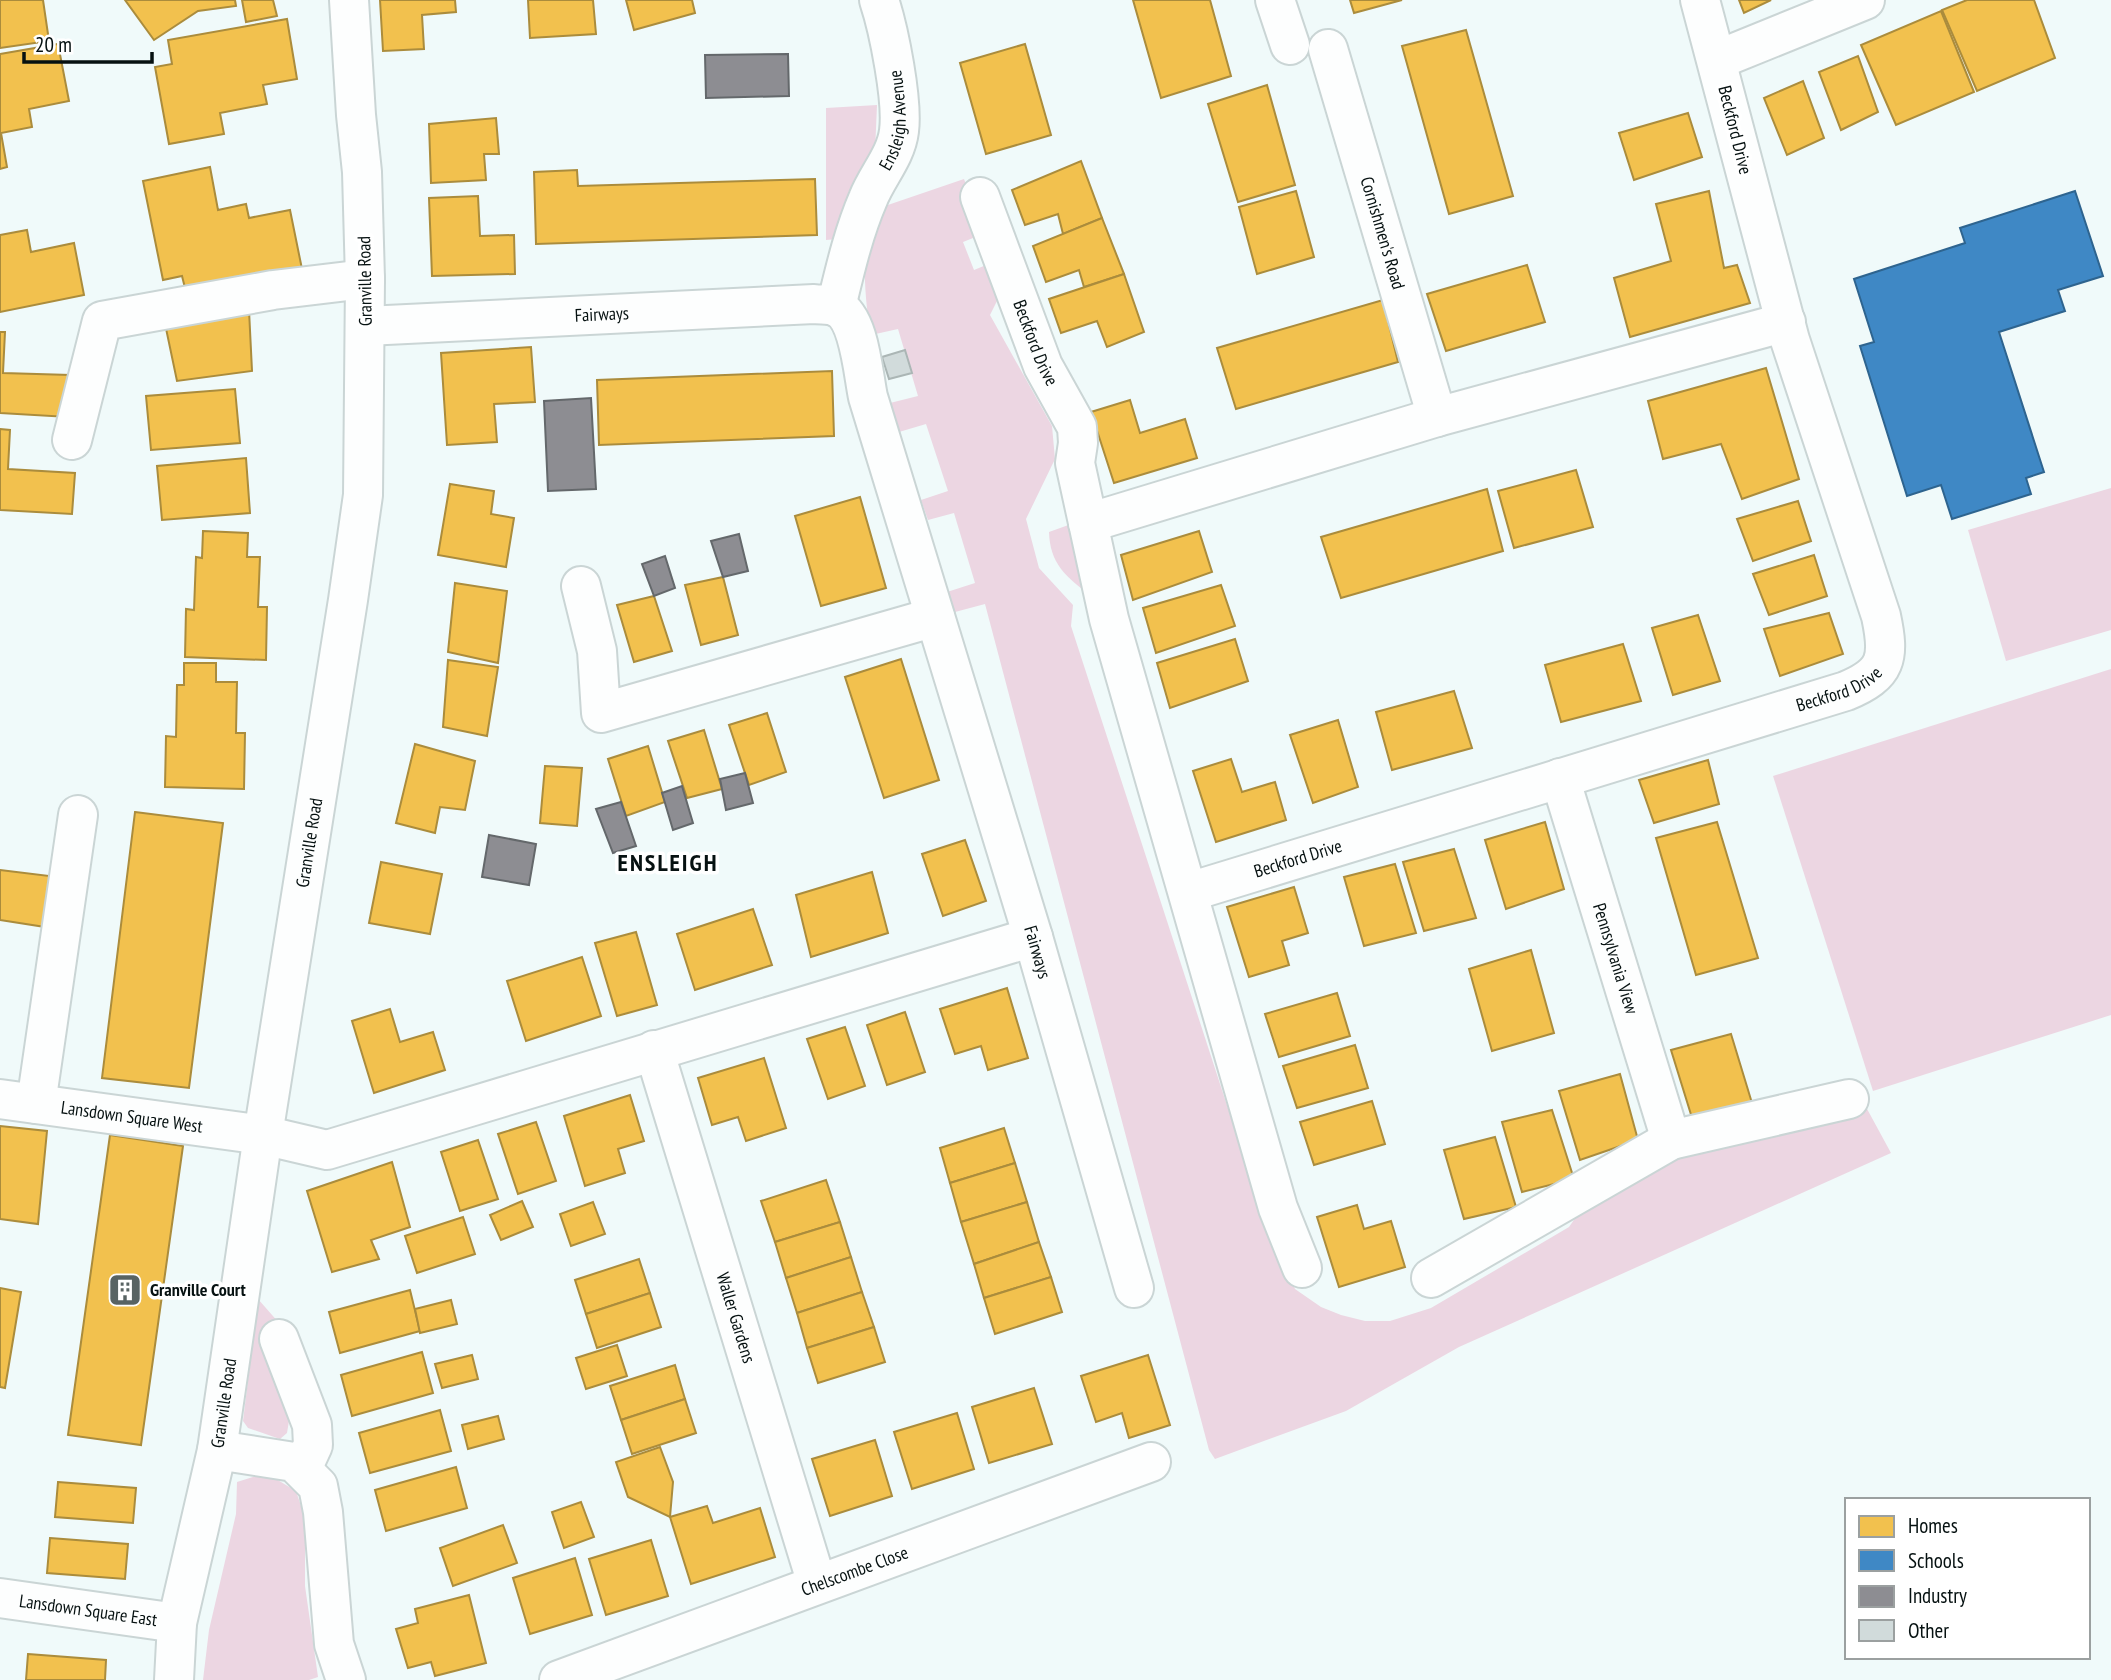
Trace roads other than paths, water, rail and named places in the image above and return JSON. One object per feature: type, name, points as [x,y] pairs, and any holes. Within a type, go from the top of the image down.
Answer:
[{"type":"street","name":"Granville Road","points":[[174,1680],[177,1623],[217,1450],[263,1135],[363,495],[366,326],[362,172],[349,0]]},
{"type":"street","name":"Ensleigh Avenue","points":[[836,307],[851,246],[869,197],[891,156],[899,133],[897,94],[885,19],[879,0]]},
{"type":"street","points":[[1275,0],[1290,45]]},
{"type":"street","name":"Beckford Drive","points":[[1189,892],[1846,691],[1868,681],[1882,665],[1886,642],[1881,616],[1790,340],[1700,0]]},
{"type":"street","points":[[1717,60],[1865,0]]},
{"type":"street","name":"Cornishmen's Road","points":[[1328,49],[1437,417]]},
{"type":"street","name":"Beckford Drive","points":[[980,197],[981,243],[1076,427],[1078,443],[1075,463],[1109,619],[1278,1208],[1302,1268]]},
{"type":"street","points":[[72,440],[102,321],[273,290],[365,279]]},
{"type":"street","name":"Fairways","points":[[366,326],[814,304],[836,307],[848,317],[856,333],[868,397],[1033,937],[1134,1289]]},
{"type":"street","points":[[1088,523],[1437,417],[1786,321]]},
{"type":"street","points":[[581,586],[597,651],[601,713],[935,617]]},
{"type":"street","name":"Pennsylvania View","points":[[1560,778],[1671,1140]]},
{"type":"street","points":[[18,1101],[78,816]]},
{"type":"street","points":[[263,1135],[327,1150],[1033,937]]},
{"type":"street","name":"Waller Gardens","points":[[654,1050],[817,1584]]},
{"type":"street","points":[[1431,1278],[1671,1140],[1849,1099]]},
{"type":"street","name":"Lansdown Square West","points":[[18,1101],[263,1135]]},
{"type":"street","points":[[279,1339],[312,1425],[313,1445],[302,1469]]},
{"type":"street","points":[[217,1450],[294,1462],[318,1486],[334,1644],[346,1680]]},
{"type":"street","name":"Chelscombe Close","points":[[559,1680],[1151,1462]]},
{"type":"street","name":"Lansdown Square East","points":[[0,1598],[177,1623]]},
{"type":"place","name":"Granville Court","points":[[125,1290]]},
{"type":"district","name":"ENSLEIGH","points":[[668,863]]}]
